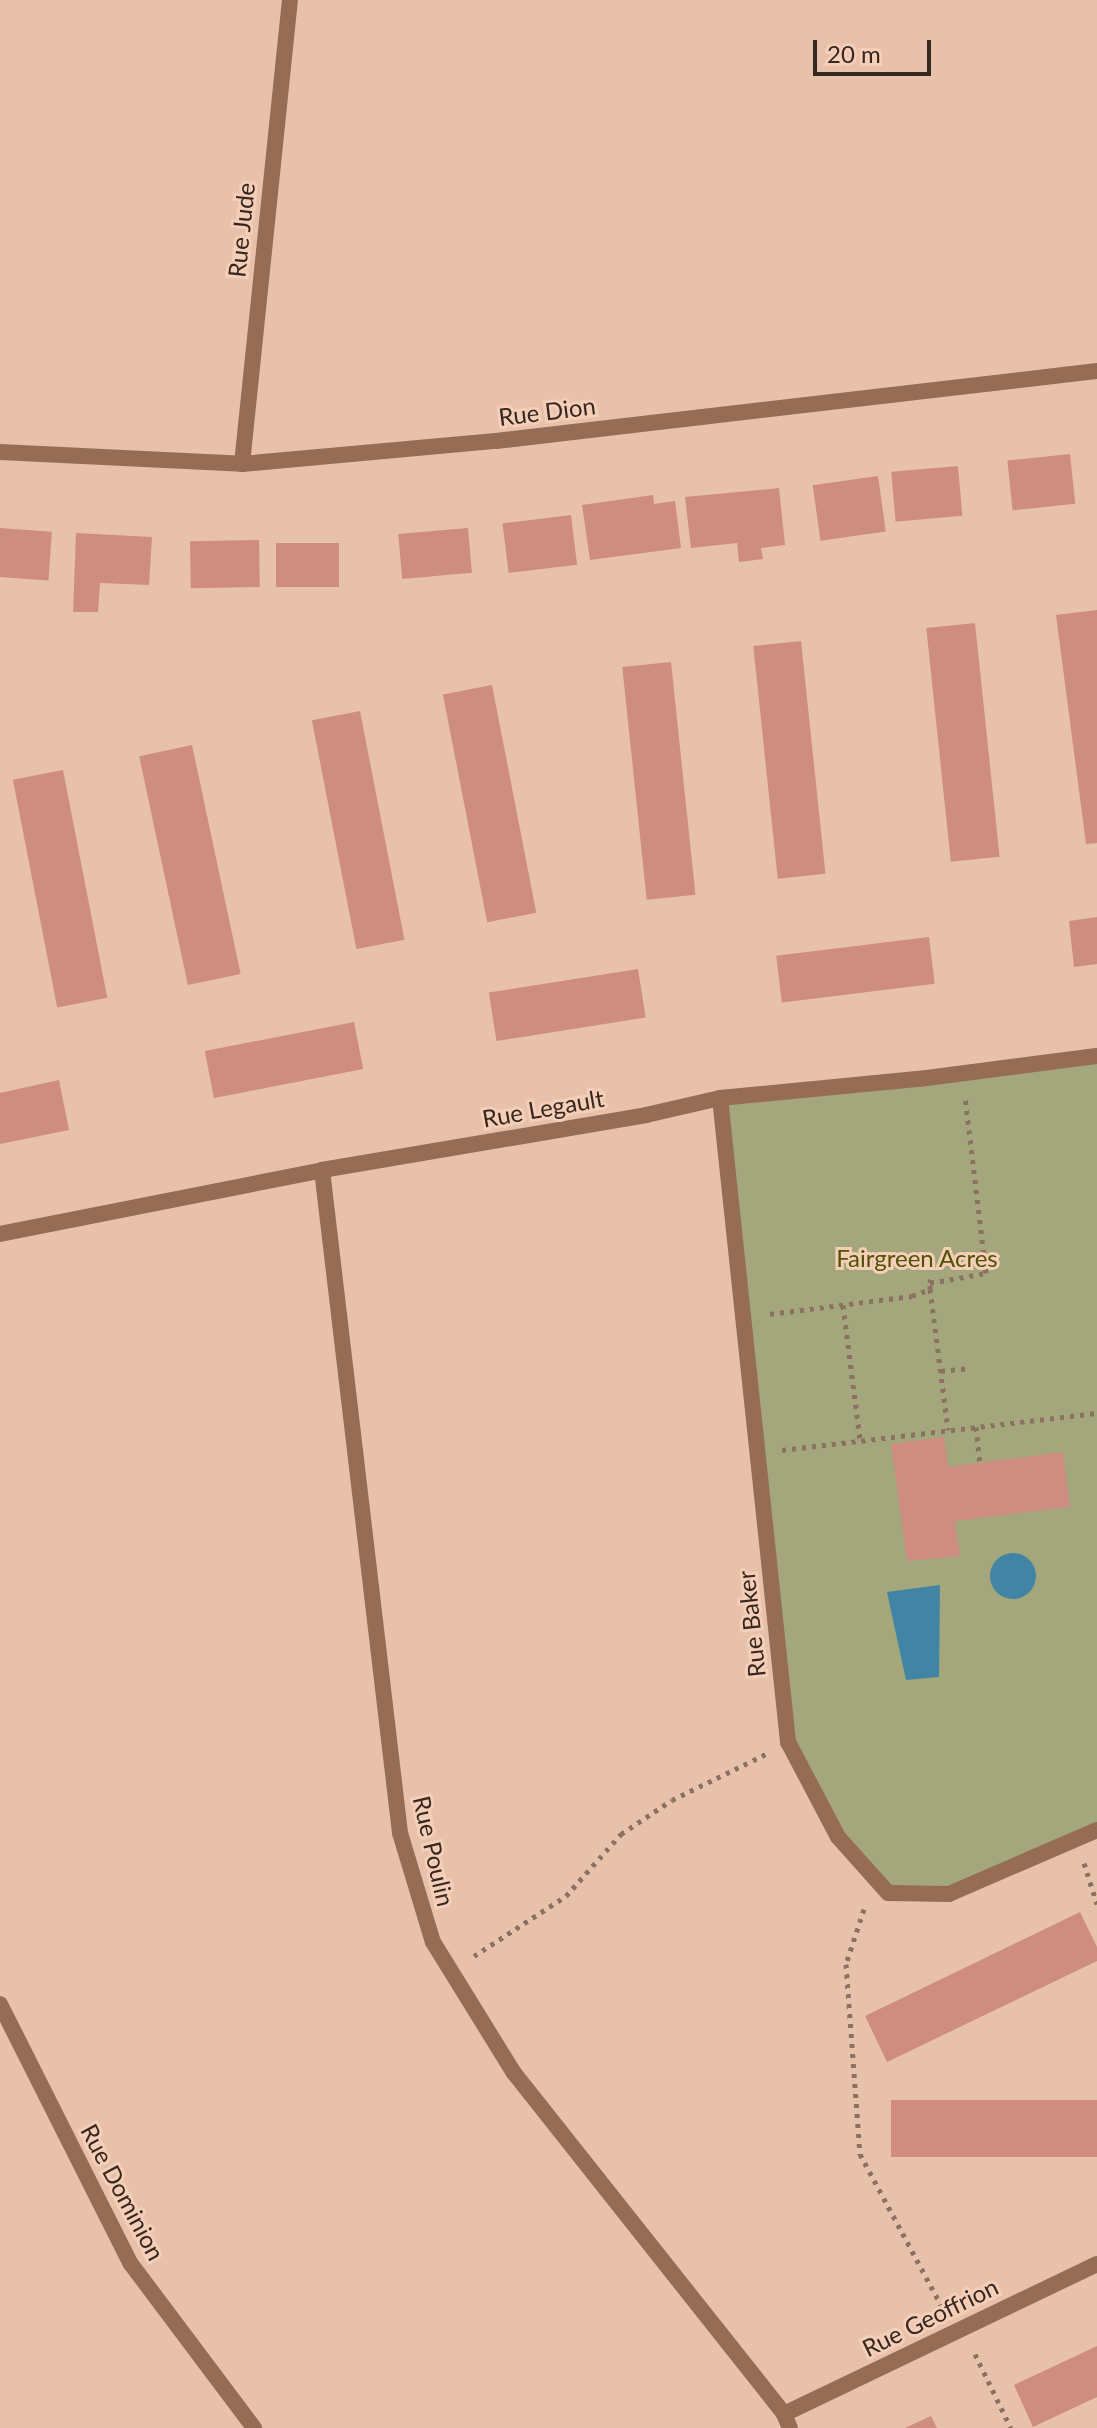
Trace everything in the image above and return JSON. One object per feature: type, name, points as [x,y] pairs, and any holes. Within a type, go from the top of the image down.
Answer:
[{"type":"street","name":"Rue Jude","points":[[242,464],[290,0]]},
{"type":"street","name":"Rue Dion","points":[[0,452],[242,464],[496,441],[1097,371]]},
{"type":"street","name":"Rue Legault","points":[[0,1234],[322,1170],[646,1115],[720,1098],[1097,1056]]},
{"type":"street","name":"Rue Baker","points":[[720,1098],[788,1742],[838,1837],[888,1893],[949,1894],[1097,1830]]},
{"type":"street","name":"Rue Poulin","points":[[322,1170],[400,1833],[433,1942],[514,2073],[787,2421]]},
{"type":"street","name":"Rue Dominion","points":[[0,2004],[131,2264],[254,2428]]},
{"type":"street","name":"Rue Geoffrion","points":[[787,2421],[955,2332],[1097,2264]]},
{"type":"path","points":[[743,1318],[912,1296],[930,1286],[986,1273],[968,1137],[964,1073]]},
{"type":"path","points":[[932,1273],[930,1286],[948,1430]]},
{"type":"path","points":[[843,1305],[860,1440]]},
{"type":"path","points":[[941,1371],[970,1368]]},
{"type":"path","points":[[757,1453],[1097,1413]]},
{"type":"path","points":[[976,1427],[980,1463]]},
{"type":"path","points":[[451,1971],[566,1896],[621,1834],[672,1800],[788,1742]]},
{"type":"path","points":[[1076,1840],[1097,1904]]},
{"type":"path","points":[[874,1878],[846,1964],[860,2154],[955,2332],[973,2348],[1011,2428]]},
{"type":"green space","name":"Fairgreen Acres","points":[[1097,1056],[1097,1830],[949,1894],[888,1893],[838,1837],[788,1742],[720,1098]]},
{"type":"water","points":[[1013,1553],[1029,1560],[1036,1576],[1029,1592],[1013,1599],[997,1592],[990,1576],[997,1560]]},
{"type":"water","points":[[940,1585],[939,1677],[906,1680],[887,1592]]},
{"type":"building","points":[[1070,454],[1075,504],[1013,510],[1007,461]]},
{"type":"building","points":[[958,466],[962,516],[896,522],[891,472]]},
{"type":"building","points":[[878,476],[886,531],[820,541],[813,485]]},
{"type":"building","points":[[779,488],[785,545],[761,548],[763,559],[739,562],[737,543],[691,548],[685,497]]},
{"type":"building","points":[[653,495],[654,504],[675,501],[681,548],[590,560],[582,505]]},
{"type":"building","points":[[571,515],[577,565],[509,573],[503,523]]},
{"type":"building","points":[[0,528],[52,532],[48,581],[0,577]]},
{"type":"building","points":[[468,528],[472,573],[402,579],[398,534]]},
{"type":"building","points":[[76,533],[152,537],[149,585],[100,583],[98,612],[73,612]]},
{"type":"building","points":[[259,540],[260,587],[191,588],[190,541]]},
{"type":"building","points":[[276,543],[339,543],[339,587],[276,587]]},
{"type":"building","points":[[1097,610],[1097,843],[1086,844],[1056,615]]},
{"type":"building","points":[[975,623],[1000,857],[951,862],[926,628]]},
{"type":"building","points":[[801,641],[825,874],[778,879],[753,646]]},
{"type":"building","points":[[671,662],[695,895],[647,900],[622,667]]},
{"type":"building","points":[[492,685],[536,913],[487,922],[443,695]]},
{"type":"building","points":[[360,711],[404,940],[356,949],[312,720]]},
{"type":"building","points":[[192,745],[241,974],[188,985],[139,756]]},
{"type":"building","points":[[63,770],[107,998],[57,1007],[13,780]]},
{"type":"building","points":[[1097,917],[1097,964],[1074,967],[1069,921]]},
{"type":"building","points":[[929,937],[935,984],[782,1002],[776,956]]},
{"type":"building","points":[[638,969],[646,1017],[497,1041],[489,993]]},
{"type":"building","points":[[354,1022],[363,1069],[214,1098],[205,1051]]},
{"type":"building","points":[[59,1080],[69,1130],[0,1144],[0,1093]]},
{"type":"building","points":[[944,1437],[948,1467],[1063,1452],[1070,1507],[955,1521],[960,1556],[907,1561],[891,1444]]},
{"type":"building","points":[[1080,1912],[1097,1947],[1097,1961],[887,2062],[865,2016]]},
{"type":"building","points":[[891,2100],[1097,2100],[1097,2157],[891,2157]]},
{"type":"building","points":[[1097,2346],[1097,2397],[1033,2427],[1014,2385]]},
{"type":"building","points":[[931,2416],[937,2428],[905,2428]]}]
